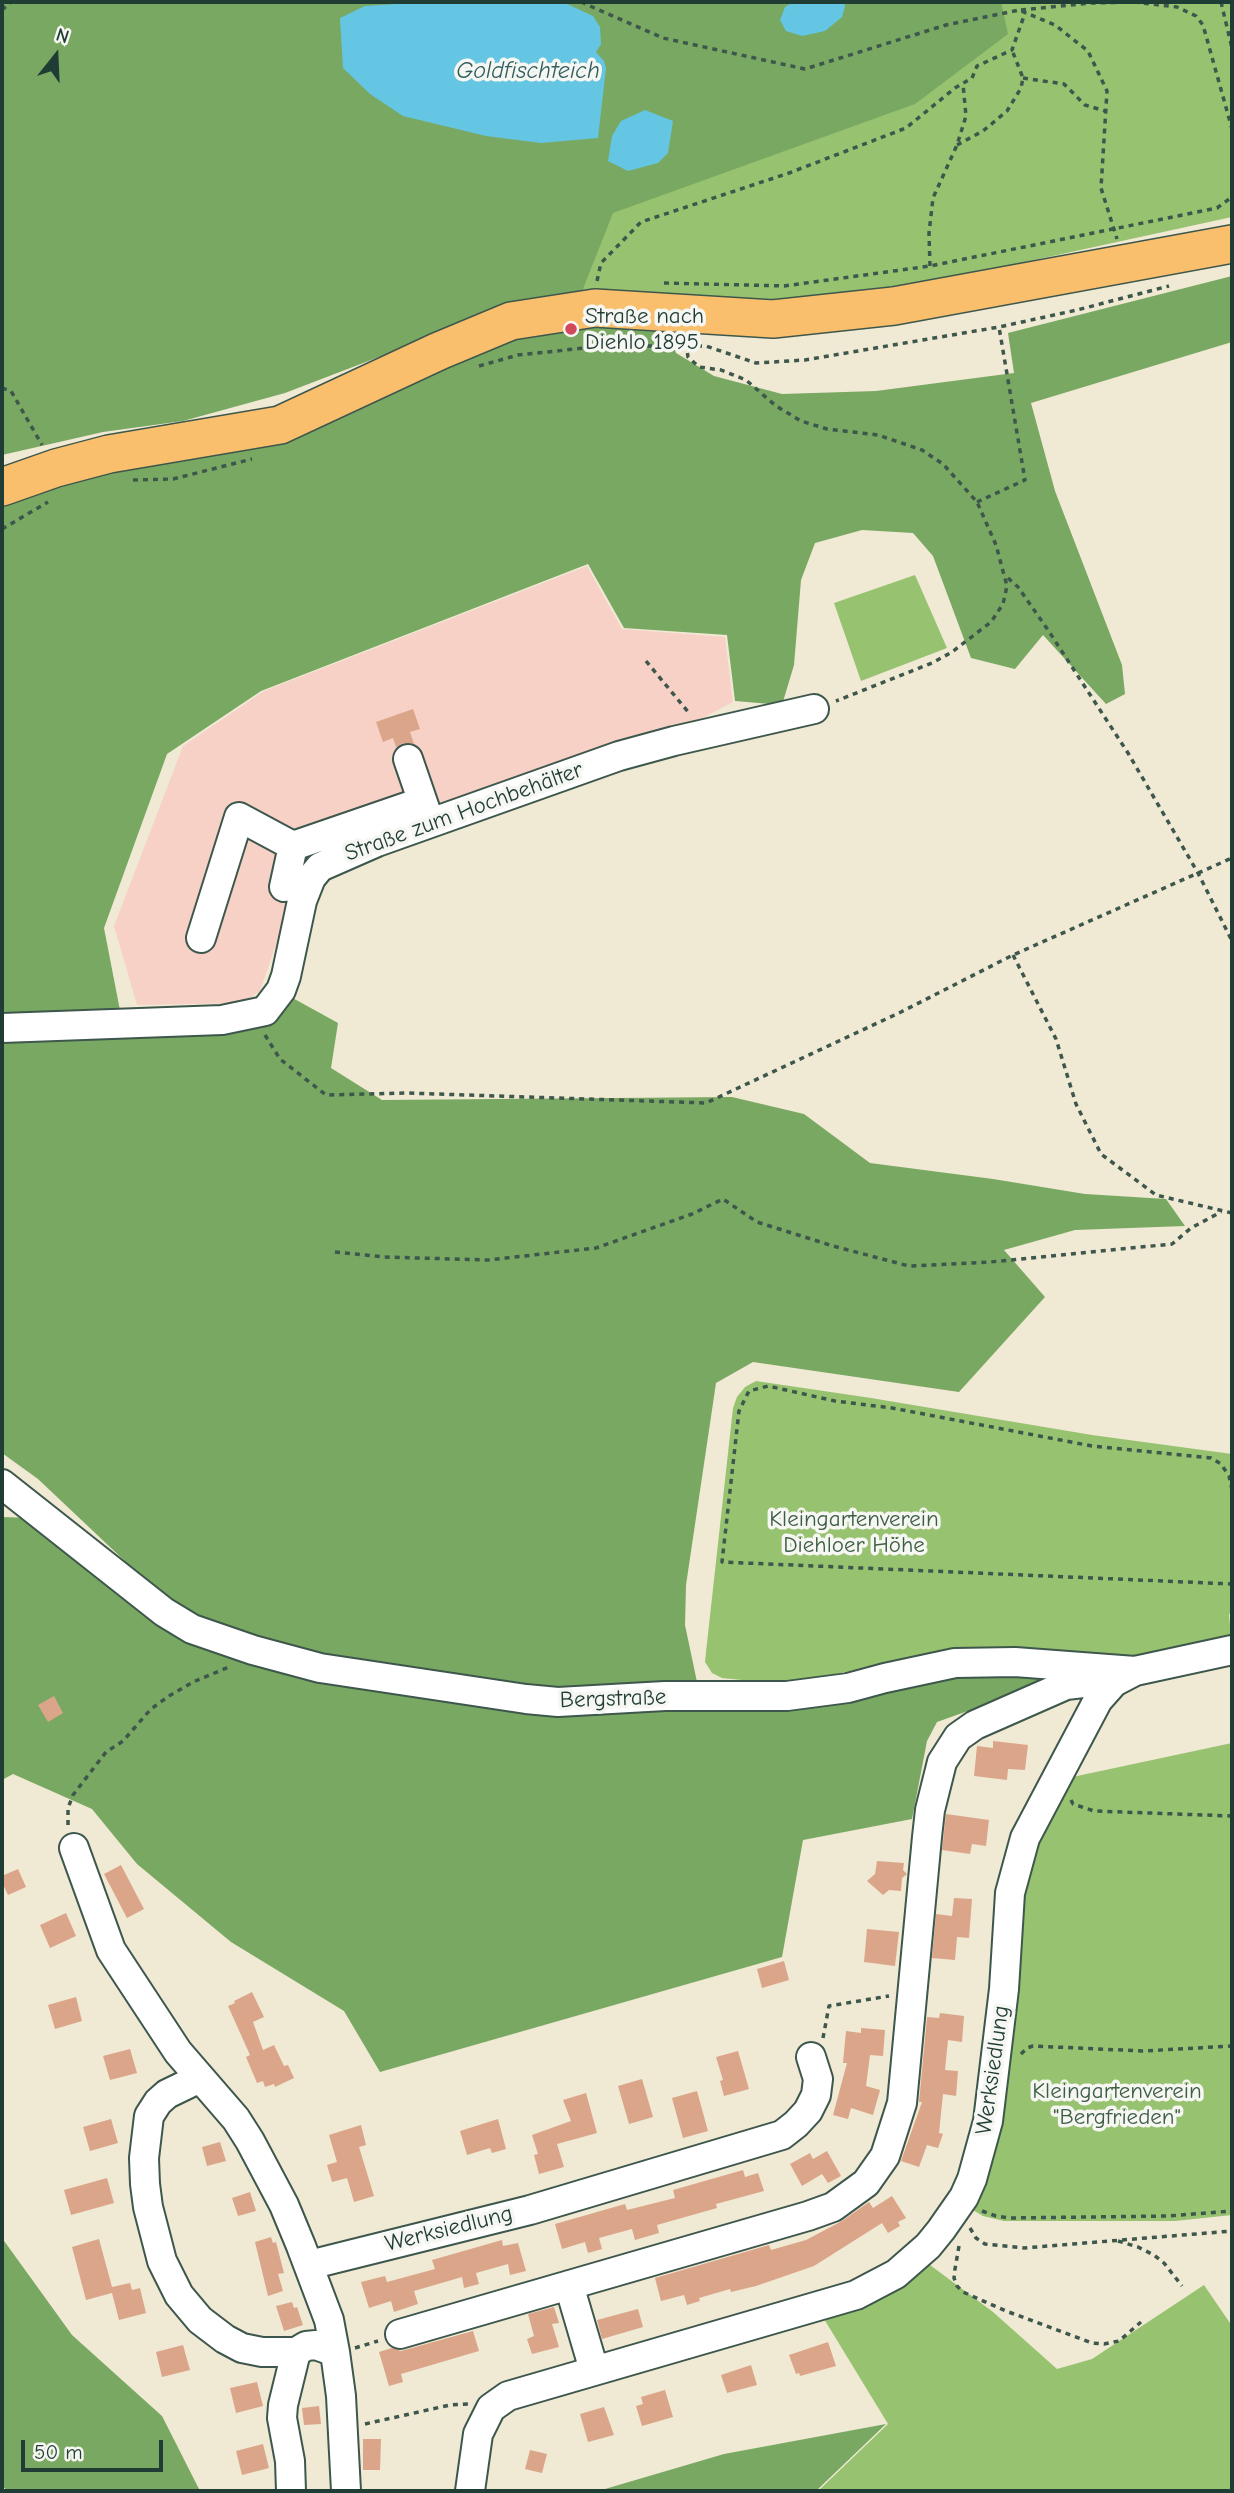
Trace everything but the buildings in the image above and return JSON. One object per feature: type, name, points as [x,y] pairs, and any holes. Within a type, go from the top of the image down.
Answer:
[{"type":"main road","points":[[2,488],[57,483],[109,454],[280,425],[510,321],[595,309],[686,330],[894,306],[1232,244]]},
{"type":"street","name":"Straße zum Hochbehälter","points":[[253,1015],[265,1011],[281,990],[302,901],[311,878],[320,867],[377,842],[426,813],[700,734],[814,709]]},
{"type":"street","points":[[201,938],[239,817],[293,846],[426,813],[408,759]]},
{"type":"street","points":[[284,887],[293,846]]},
{"type":"street","points":[[2,1028],[222,1020],[253,1015]]},
{"type":"street","name":"Bergstraße","points":[[2,1485],[164,1612],[192,1629],[265,1653],[332,1670],[526,1699],[558,1702],[665,1696],[787,1696],[848,1688],[955,1663],[1016,1662],[1129,1674],[1232,1650]]},
{"type":"street","points":[[2,1507],[35,1511]]},
{"type":"street","points":[[400,2334],[808,2216],[832,2207],[866,2183],[885,2156],[901,2110],[930,1810],[936,1780],[951,1745],[975,1726],[1066,1685],[1103,1681],[1129,1674]]},
{"type":"street","name":"Werksiedlung","points":[[499,2401],[518,2392],[856,2295],[878,2286],[928,2246],[968,2201],[992,2104],[1004,1989],[1010,1893],[1014,1874],[1025,1838],[1098,1700],[1106,1690],[1129,1674]]},
{"type":"street","points":[[74,1848],[111,1950],[171,2042],[236,2119],[284,2205],[329,2320],[343,2429],[346,2491]]},
{"type":"street","name":"Werksiedlung","points":[[309,2265],[530,2210],[782,2135],[796,2124],[813,2104],[818,2079],[811,2057]]},
{"type":"street","points":[[200,2078],[167,2094],[152,2109],[149,2116],[144,2158],[145,2184],[153,2230],[162,2261],[186,2304],[200,2320],[242,2348],[296,2352],[306,2346],[316,2345],[335,2352]]},
{"type":"street","points":[[569,2285],[594,2370]]},
{"type":"street","points":[[291,2491],[290,2461],[282,2418],[296,2352]]},
{"type":"street","points":[[470,2491],[478,2434],[485,2416],[499,2401]]},
{"type":"path","points":[[2,10],[11,2]]},
{"type":"path","points":[[581,2],[663,38],[805,69],[946,25],[1019,10],[1100,2],[1134,2],[1177,7],[1196,16],[1203,25],[1232,129]]},
{"type":"path","points":[[1221,2],[1232,48]]},
{"type":"path","points":[[1019,10],[1055,25],[1088,51],[1107,91],[1101,188],[1125,265]]},
{"type":"path","points":[[957,145],[983,131],[1007,111],[1021,88],[1023,78],[1012,50],[1026,13]]},
{"type":"path","points":[[609,281],[596,281],[601,264],[641,222],[789,173],[906,128],[972,78],[977,66],[1012,50]]},
{"type":"path","points":[[1023,78],[1064,85],[1086,105],[1106,111]]},
{"type":"path","points":[[930,266],[929,233],[933,198],[957,145],[966,116],[963,84]]},
{"type":"path","points":[[663,283],[784,286],[930,266],[1114,231],[1217,208],[1232,197]]},
{"type":"path","points":[[471,368],[518,355],[604,346],[686,330],[736,357],[756,363],[779,363],[999,327],[1077,310],[1175,283]]},
{"type":"path","points":[[977,502],[1025,480],[999,327]]},
{"type":"path","points":[[686,330],[688,357],[699,367],[721,370],[746,380],[776,406],[802,421],[827,429],[878,435],[922,450],[943,464],[977,502],[996,545],[1006,576],[1006,595],[999,611],[980,631],[932,663],[814,709]]},
{"type":"path","points":[[2,388],[10,391],[57,483],[46,503],[2,528]]},
{"type":"path","points":[[124,480],[173,479],[254,458]]},
{"type":"path","points":[[1006,576],[1018,587],[1089,691],[1198,873],[1232,941]]},
{"type":"path","points":[[646,661],[690,714],[700,734]]},
{"type":"path","points":[[253,1015],[280,1059],[326,1095],[408,1093],[706,1103],[901,1012],[1013,955],[1232,858]]},
{"type":"path","points":[[1013,955],[1056,1039],[1076,1104],[1101,1154],[1156,1195],[1232,1213]]},
{"type":"path","points":[[335,1252],[384,1257],[488,1260],[596,1248],[692,1214],[723,1199],[757,1222],[909,1266],[990,1262],[1172,1244],[1191,1228],[1221,1212]]},
{"type":"path","points":[[1232,1490],[1229,1476],[1221,1464],[1203,1456],[1154,1454],[1092,1446],[892,1408],[835,1401],[768,1386],[749,1391],[739,1411],[722,1562],[1232,1584]]},
{"type":"path","points":[[74,1848],[67,1819],[68,1808],[73,1796],[106,1752],[123,1741],[151,1709],[169,1696],[193,1682],[265,1653]]},
{"type":"path","points":[[1058,1772],[1073,1804],[1094,1811],[1232,1816]]},
{"type":"path","points":[[811,2057],[824,2036],[829,2006],[913,1992]]},
{"type":"path","points":[[1019,2058],[1027,2048],[1033,2046],[1143,2051],[1232,2046]]},
{"type":"path","points":[[968,2201],[988,2214],[1010,2218],[1168,2216],[1232,2211]]},
{"type":"path","points":[[968,2201],[970,2230],[985,2244],[999,2247],[1024,2248],[1232,2231]]},
{"type":"path","points":[[970,2230],[959,2245],[955,2257],[954,2278],[963,2292],[1048,2328],[1092,2343],[1104,2344],[1119,2340],[1141,2322]]},
{"type":"path","points":[[1116,2240],[1154,2255],[1182,2286]]},
{"type":"path","points":[[335,2352],[400,2334]]},
{"type":"path","points":[[343,2429],[450,2405],[499,2401]]},
{"type":"shaded area","points":[[587,566],[622,629],[725,637],[733,702],[674,733],[306,857],[260,991],[242,1003],[137,1005],[114,926],[183,746],[264,691]]},
{"type":"green space","points":[[2,2],[1001,2],[1008,34],[915,104],[613,213],[579,299],[491,314],[285,393],[183,421],[103,432],[2,455]]},
{"type":"green space","points":[[191,2],[1232,2],[1232,217],[892,291],[776,304],[507,306]]},
{"type":"green space","points":[[1232,276],[1232,342],[1031,403],[1055,491],[1122,665],[1125,694],[1106,704],[1043,635],[1015,669],[971,658],[933,556],[913,533],[862,530],[815,543],[801,580],[794,665],[782,705],[735,701],[727,635],[624,628],[588,564],[261,691],[167,754],[104,928],[124,1031],[289,996],[338,1023],[331,1068],[382,1100],[732,1097],[804,1114],[870,1163],[1085,1194],[1166,1199],[1185,1226],[1075,1230],[1004,1250],[1045,1297],[959,1392],[753,1362],[716,1383],[686,1585],[685,1625],[697,1682],[523,1709],[956,1671],[1052,1673],[1052,1681],[937,1722],[927,1741],[912,1819],[803,1840],[782,1957],[380,2072],[344,2011],[231,1942],[137,1864],[92,1809],[13,1774],[2,1780],[2,1517],[33,1518],[183,1616],[38,1479],[2,1453],[2,486],[181,448],[432,354],[589,320],[671,328],[676,353],[714,376],[782,394],[876,391],[1014,373],[1008,333]]},
{"type":"green space","points":[[915,575],[947,648],[861,681],[834,603]]},
{"type":"green space","name":"Kleingartenverein Diehloer Höhe","points":[[756,1381],[1092,1435],[1232,1454],[1232,1613],[1229,1614],[1231,1637],[1147,1657],[913,1658],[802,1681],[762,1682],[722,1678],[712,1673],[705,1662],[733,1408],[745,1387]]},
{"type":"green space","name":"Kleingartenverein \"Bergfrieden\"","points":[[1232,1743],[1232,2215],[1175,2221],[1004,2221],[983,2216],[966,2206],[1018,1890],[1063,1779]]},
{"type":"green space","points":[[2,2238],[72,2335],[162,2416],[200,2491],[8,2491],[2,2486]]},
{"type":"green space","points":[[926,2262],[993,2312],[1057,2369],[1092,2359],[1204,2285],[1232,2326],[1232,2491],[818,2491],[888,2424],[821,2314]]},
{"type":"green space","points":[[886,2424],[816,2491],[605,2491],[724,2454]]},
{"type":"water","name":"Goldfischteich","points":[[428,2],[563,2],[593,16],[600,27],[601,44],[596,52],[606,68],[598,138],[541,143],[486,136],[403,116],[370,94],[343,68],[340,18],[365,6]]},
{"type":"water","points":[[794,2],[843,2],[845,6],[842,17],[825,31],[802,36],[786,31],[780,20],[785,7]]},
{"type":"water","name":"Goldfischteich","points":[[645,110],[673,121],[668,153],[658,163],[628,171],[608,161],[612,136],[621,121]]},
{"type":"place","name":"Straße nach Diehlo 1895","points":[[571,329]]}]
